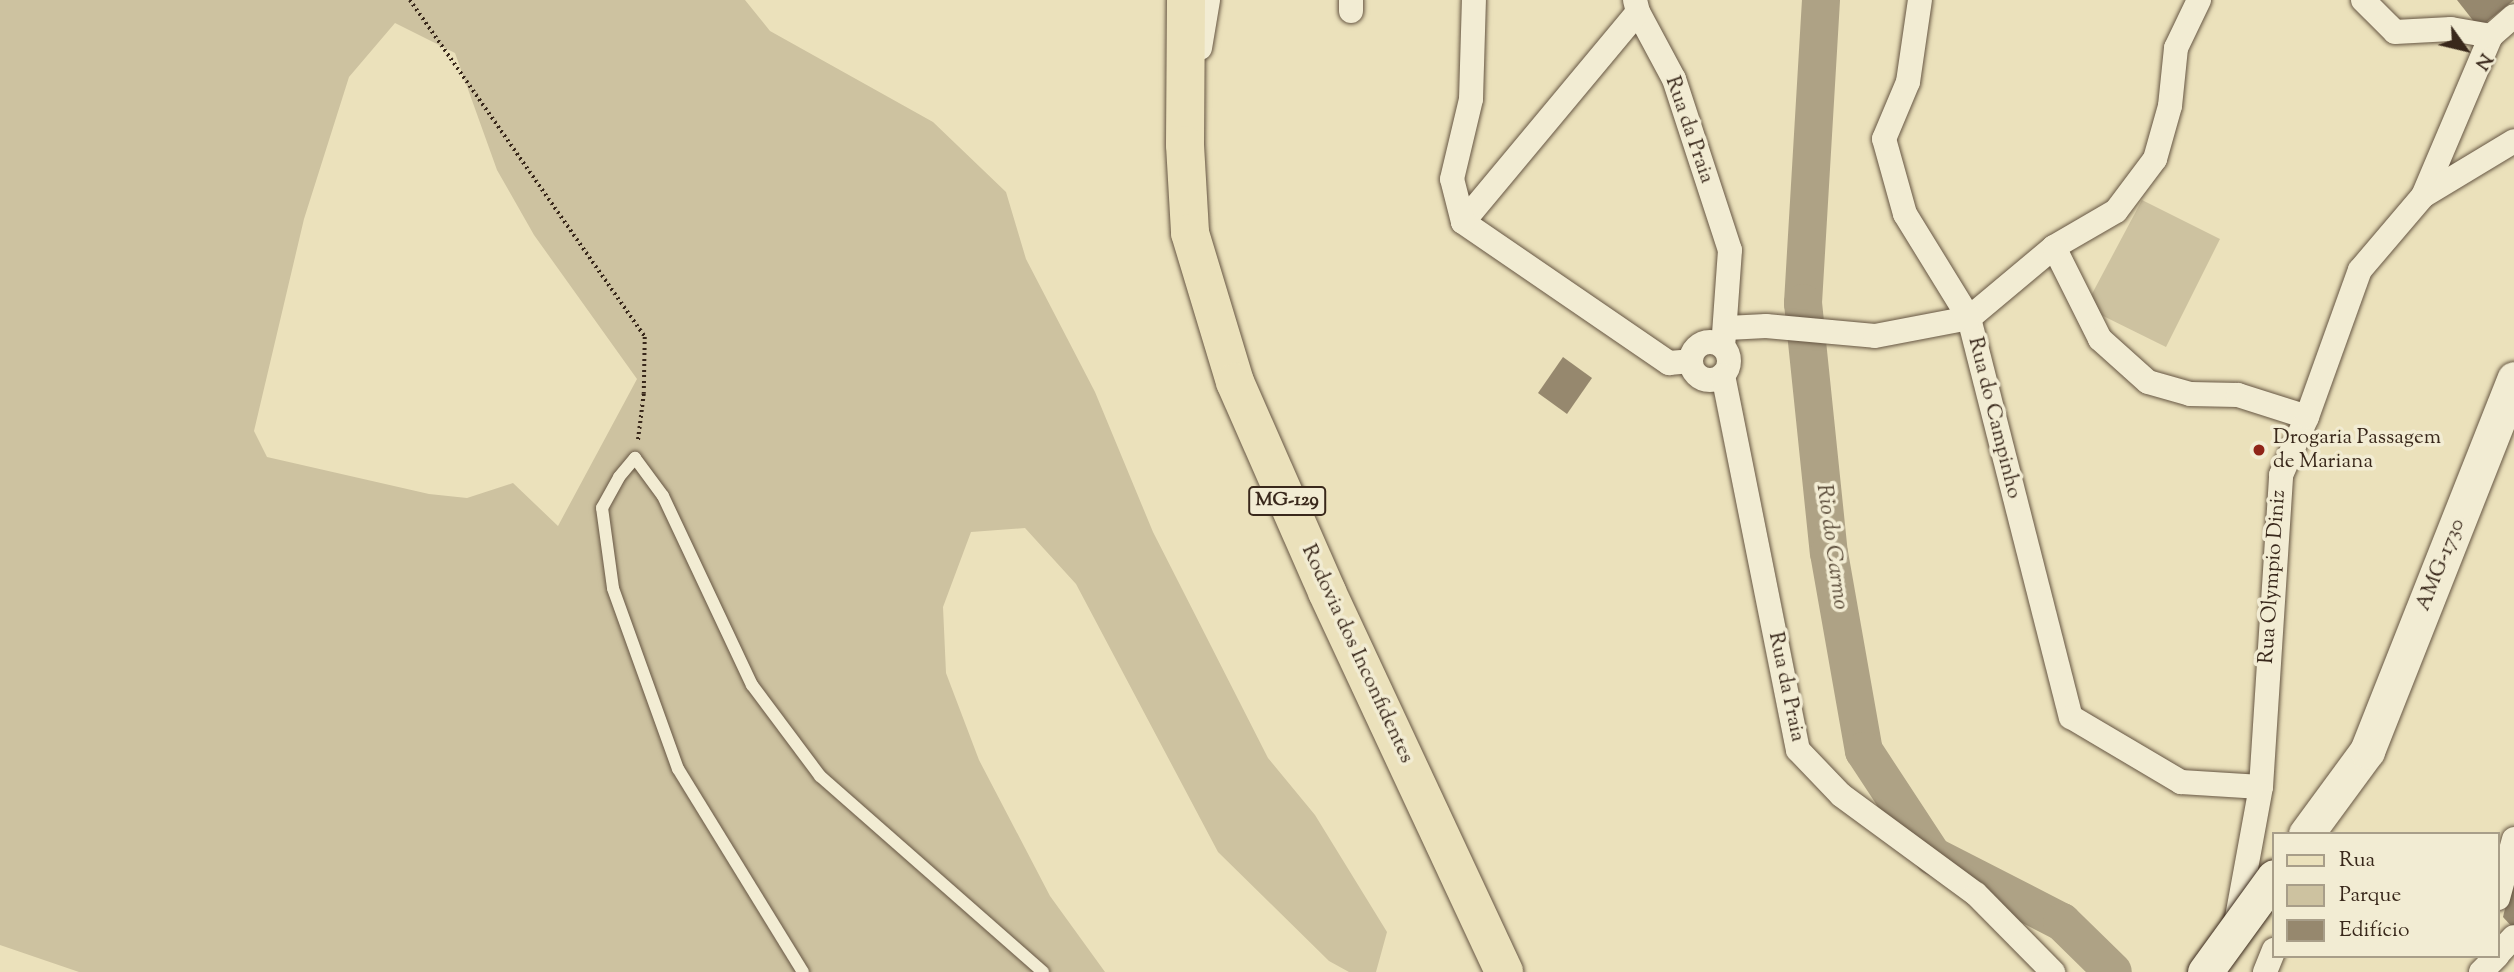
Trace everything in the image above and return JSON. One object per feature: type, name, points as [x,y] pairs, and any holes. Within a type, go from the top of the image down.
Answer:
[{"type":"main road","name":"Rodovia dos Inconfidentes","points":[[1186,0],[1185,145],[1190,233],[1235,382],[1327,592],[1504,972]]},
{"type":"main road","name":"AMG-1730","points":[[2307,832],[2367,751],[2514,379]]},
{"type":"main road","points":[[2205,972],[2272,880]]},
{"type":"street","points":[[1185,145],[1208,0]]},
{"type":"street","points":[[1474,0],[1471,99],[1452,179],[1463,222],[1669,363],[1691,361]]},
{"type":"street","points":[[1691,361],[1700,345],[1766,326],[1875,336],[1969,318],[1905,214],[1884,139],[1908,82],[1920,0]]},
{"type":"street","name":"Rua do Campinho","points":[[2199,0],[2176,48],[2170,106],[2155,159],[2116,211],[2054,247],[1969,318],[2071,717],[2181,782],[2260,787]]},
{"type":"street","points":[[2363,0],[2395,32],[2451,29],[2491,36]]},
{"type":"street","points":[[1463,222],[1636,6]]},
{"type":"street","name":"Rua da Praia","points":[[1636,6],[1674,79],[1730,250],[1725,338]]},
{"type":"street","points":[[2423,196],[2491,36],[2514,16]]},
{"type":"street","name":"Rua Olympio Diniz","points":[[2227,972],[2260,787],[2281,475],[2307,417],[2361,271],[2423,196],[2514,141]]},
{"type":"street","points":[[2054,247],[2099,339],[2148,382],[2190,394],[2238,395],[2307,417]]},
{"type":"street","points":[[1691,361],[1700,377],[1712,380],[1723,375],[1728,364],[1725,338]]},
{"type":"street","name":"Rua da Praia","points":[[1723,375],[1798,750],[1841,795],[1976,894],[2053,972]]},
{"type":"street","points":[[2330,832],[2367,751]]},
{"type":"street","points":[[2500,891],[2514,839]]},
{"type":"street","points":[[2265,972],[2272,955]]},
{"type":"street","points":[[2481,972],[2492,958]]},
{"type":"lane","points":[[803,972],[678,769],[613,588],[602,508],[619,477],[635,458],[663,496],[752,685],[820,776],[1043,972]]},
{"type":"path","points":[[410,0],[645,337],[644,394],[635,458]]},
{"type":"green space","points":[[0,0],[745,0],[770,31],[933,122],[1006,192],[1026,259],[1095,392],[1153,532],[1268,758],[1315,815],[1387,932],[1376,972],[1349,972],[1329,961],[1218,852],[1076,584],[1025,528],[971,532],[943,607],[946,673],[979,760],[1050,896],[1105,972],[79,972],[0,945]],"holes":[[[395,23],[455,53],[497,170],[534,235],[637,379],[558,526],[513,483],[467,498],[429,494],[267,457],[254,431],[304,219],[349,77]]]},
{"type":"green space","points":[[2142,200],[2220,239],[2166,347],[2085,307]]},
{"type":"building","points":[[2457,0],[2514,0],[2479,28]]},
{"type":"building","points":[[1563,357],[1592,378],[1567,414],[1538,393]]},
{"type":"building","points":[[2514,871],[2514,929],[2503,917]]},
{"type":"waterway","name":"Rio do Carmo","points":[[1821,0],[1803,303],[1829,553],[1864,751],[1933,856],[2062,922],[2113,972]]},
{"type":"place","name":"Drogaria Passagem de Mariana","points":[[2259,450]]}]
